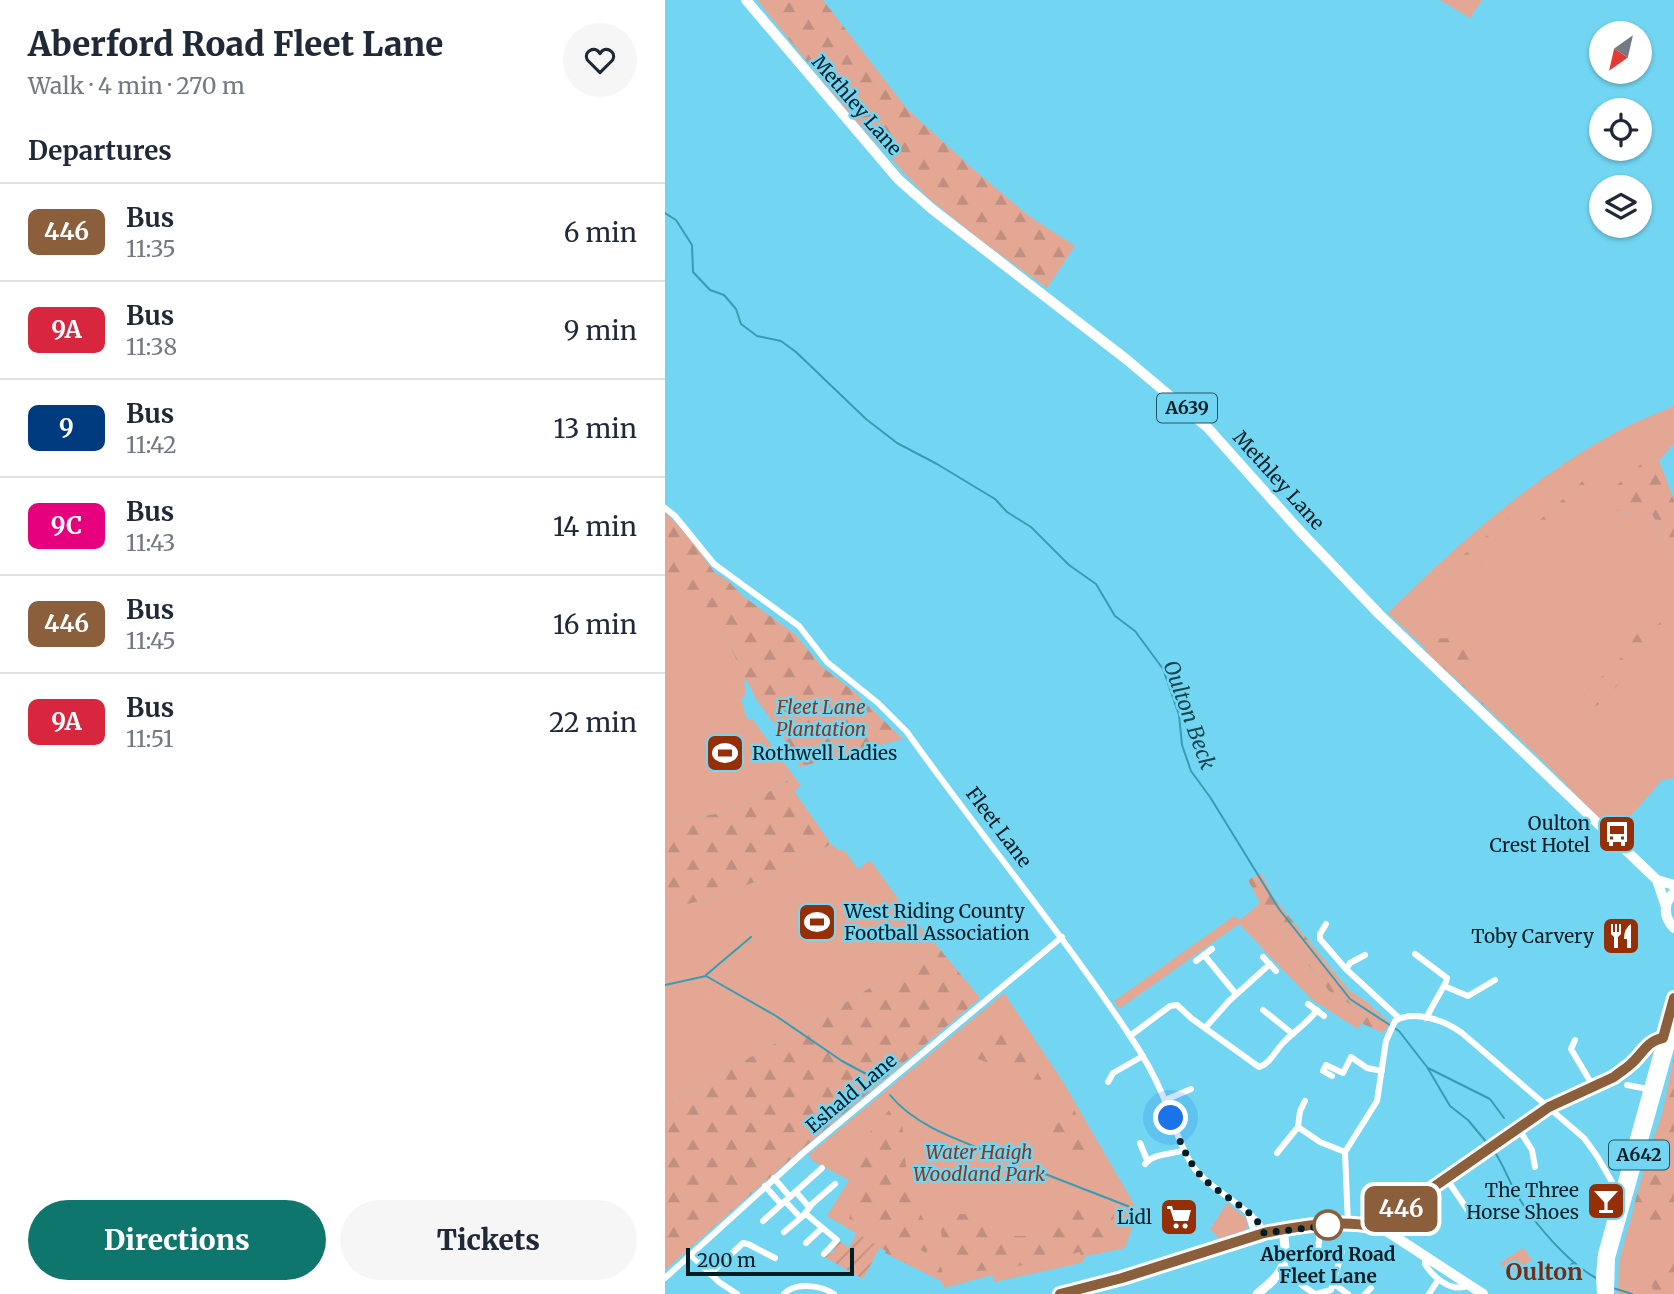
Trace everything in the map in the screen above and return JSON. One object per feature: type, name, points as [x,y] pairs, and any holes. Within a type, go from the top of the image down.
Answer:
[{"type":"main road","name":"Methley Lane","points":[[746,0],[898,179],[932,209],[1126,359],[1208,428],[1379,614],[1657,880],[1674,885]]},
{"type":"main road","name":"Methley Lane","points":[[1657,880],[1668,922],[1674,928]]},
{"type":"main road","points":[[1666,907],[1674,892]]},
{"type":"main road","name":"A642","points":[[1605,1286],[1603,1254],[1674,998]]},
{"type":"main road","name":"A642","points":[[1605,1286],[1610,1258],[1674,1030]]},
{"type":"main road","points":[[1376,1227],[1549,1107],[1614,1077],[1632,1063],[1648,1044],[1663,1038]]},
{"type":"main road","points":[[1060,1294],[1122,1278],[1259,1234],[1283,1229],[1348,1224],[1376,1227],[1388,1232],[1483,1294]]},
{"type":"street","name":"Fleet Lane","points":[[665,508],[684,526],[714,564],[799,626],[834,668],[900,724],[1062,937],[1130,1036],[1165,1100],[1184,1150],[1196,1171],[1259,1221],[1259,1234]]},
{"type":"street","points":[[1326,924],[1320,939],[1397,1021]]},
{"type":"street","name":"Eshald Lane","points":[[665,1278],[774,1178],[1062,937]]},
{"type":"street","points":[[1196,961],[1212,949]]},
{"type":"street","points":[[1415,954],[1444,974],[1447,980],[1426,1018]]},
{"type":"street","points":[[1204,955],[1236,994]]},
{"type":"street","points":[[1346,969],[1350,963],[1365,955]]},
{"type":"street","points":[[1263,957],[1276,971]]},
{"type":"street","points":[[1205,1028],[1236,994],[1270,964]]},
{"type":"street","points":[[1444,986],[1468,996],[1495,980]]},
{"type":"street","points":[[1308,1004],[1324,1016]]},
{"type":"street","points":[[1130,1036],[1174,1005],[1181,1007],[1259,1067],[1266,1064],[1279,1046],[1306,1024],[1317,1010]]},
{"type":"street","points":[[1263,1010],[1293,1034]]},
{"type":"street","points":[[1348,1224],[1345,1152],[1375,1105],[1380,1091],[1389,1032],[1397,1021],[1408,1016],[1426,1018],[1459,1030],[1584,1138],[1619,1194]]},
{"type":"street","points":[[1575,1040],[1571,1049],[1593,1087]]},
{"type":"street","points":[[1107,1084],[1114,1073],[1143,1056]]},
{"type":"street","points":[[1332,1076],[1323,1071],[1326,1065],[1343,1073],[1351,1057],[1367,1068],[1382,1071]]},
{"type":"street","points":[[1627,1086],[1648,1089]]},
{"type":"street","points":[[1165,1100],[1192,1089]]},
{"type":"street","points":[[1277,1153],[1298,1127],[1300,1111],[1305,1101]]},
{"type":"street","points":[[1298,1127],[1320,1142],[1345,1152]]},
{"type":"street","points":[[1518,1128],[1532,1150],[1535,1167]]},
{"type":"street","points":[[1140,1143],[1146,1162],[1184,1150]]},
{"type":"street","points":[[763,1221],[823,1168]]},
{"type":"street","points":[[774,1178],[788,1199],[805,1213]]},
{"type":"street","points":[[1446,1178],[1473,1218]]},
{"type":"street","points":[[784,1231],[835,1184]]},
{"type":"street","points":[[765,1186],[788,1199],[837,1240],[824,1254]]},
{"type":"street","points":[[1318,1255],[1319,1226]]},
{"type":"street","points":[[806,1242],[822,1227]]},
{"type":"street","points":[[1257,1294],[1279,1276],[1285,1245],[1283,1229]]},
{"type":"street","points":[[710,1274],[743,1243],[769,1258]]},
{"type":"street","points":[[1283,1264],[1303,1286],[1315,1294],[1331,1290],[1342,1252]]},
{"type":"street","points":[[691,1254],[727,1291],[737,1294]]},
{"type":"street","points":[[1425,1256],[1425,1264],[1438,1280],[1455,1290],[1469,1285]]},
{"type":"street","points":[[1429,1294],[1438,1280]]},
{"type":"street","points":[[1334,1284],[1348,1294]]},
{"type":"street","points":[[784,1294],[793,1287],[821,1287],[834,1294]]},
{"type":"street","points":[[1365,1294],[1371,1288]]},
{"type":"green space","points":[[757,0],[823,0],[907,109],[1029,216],[1075,246],[1047,288],[983,242],[926,196],[853,118]]},
{"type":"green space","points":[[1440,0],[1482,0],[1470,18]]},
{"type":"green space","points":[[1674,406],[1674,443],[1659,461],[1647,459],[1624,514],[1633,508],[1649,508],[1674,556],[1674,778],[1662,780],[1615,834],[1388,613],[1464,541],[1547,475],[1614,433]]},
{"type":"green space","points":[[1647,459],[1659,461],[1674,500],[1674,556],[1649,508],[1620,512],[1603,497]]},
{"type":"green space","points":[[1588,476],[1599,488],[1545,532],[1538,525],[1539,521]]},
{"type":"green space","points":[[1528,502],[1533,509],[1465,580],[1450,566]]},
{"type":"green space","name":"Fleet Lane Plantation","points":[[665,512],[689,537],[715,573],[796,635],[821,666],[852,690],[903,739],[800,767],[780,732],[756,699],[723,632],[665,574]]},
{"type":"green space","points":[[665,574],[723,632],[747,680],[744,681],[746,694],[741,699],[747,719],[753,720],[801,786],[794,791],[786,781],[767,793],[716,814],[665,822]]},
{"type":"green space","points":[[1674,612],[1674,628],[1598,705],[1589,709],[1580,698],[1624,655],[1637,634],[1657,625]]},
{"type":"green space","points":[[1472,637],[1481,656],[1473,676],[1500,705],[1501,721],[1425,651],[1424,643],[1429,639]]},
{"type":"green space","points":[[787,781],[831,844],[787,869],[714,898],[665,909],[665,822],[716,814],[767,793]]},
{"type":"green space","points":[[831,844],[840,851],[843,849],[858,869],[870,860],[904,907],[938,947],[815,1021],[665,1105],[665,909],[714,898],[787,869]]},
{"type":"green space","points":[[1261,873],[1274,898],[1349,990],[1390,1023],[1383,1033],[1361,1023],[1366,1014],[1329,991],[1260,903],[1248,880]]},
{"type":"green space","points":[[1260,903],[1329,991],[1366,1014],[1358,1029],[1311,999],[1239,924],[1119,1009],[1114,1001],[1234,916],[1240,920]]},
{"type":"green space","points":[[938,947],[980,998],[665,1270],[665,1105],[815,1021]]},
{"type":"green space","name":"Water Haigh Woodland Park","points":[[1004,993],[1063,1082],[1138,1211],[1125,1248],[1086,1256],[1081,1263],[994,1282],[992,1275],[944,1288],[941,1281],[885,1253],[886,1251],[827,1216],[849,1180],[813,1161],[808,1155]]},
{"type":"green space","points":[[996,1022],[1002,1023],[1042,1083],[962,1053],[965,1047]]},
{"type":"green space","points":[[1674,1057],[1674,1294],[1618,1294],[1619,1261],[1663,1111]]},
{"type":"green space","points":[[1674,1057],[1674,1157],[1667,1166],[1664,1177],[1671,1184],[1674,1182],[1674,1214],[1652,1230],[1638,1219],[1633,1208],[1663,1111]]},
{"type":"green space","points":[[1064,1098],[1073,1108],[1097,1154],[1058,1152],[1045,1143],[1046,1128]]},
{"type":"green space","points":[[892,1107],[897,1108],[902,1124],[910,1188],[929,1235],[926,1253],[849,1219],[857,1188],[855,1177],[870,1132]]},
{"type":"green space","points":[[1067,1201],[1114,1214],[1111,1232],[1118,1238],[1113,1250],[1086,1256],[1082,1261],[1080,1252],[995,1270],[962,1270],[951,1266],[941,1232],[942,1224],[953,1215],[965,1214],[1011,1235],[1030,1235],[1050,1220]]},
{"type":"green space","points":[[1227,1203],[1245,1217],[1248,1224],[1243,1234],[1222,1242],[1210,1229]]},
{"type":"green space","points":[[856,1233],[880,1247],[863,1279],[823,1256],[831,1254],[839,1241],[849,1248]]},
{"type":"green space","points":[[879,1241],[911,1251],[941,1267],[944,1277],[942,1281],[885,1253],[886,1251],[873,1243]]},
{"type":"green space","points":[[1523,1248],[1532,1260],[1509,1275],[1500,1263]]},
{"type":"green space","points":[[1674,1250],[1674,1294],[1654,1294],[1651,1283],[1665,1269],[1662,1263]]},
{"type":"waterway","name":"Oulton Beck","points":[[665,213],[676,220],[692,245],[693,272],[710,290],[724,295],[736,309],[741,324],[757,336],[781,341],[866,419],[897,443],[995,499],[1007,512],[1031,527],[1069,565],[1096,584],[1115,616],[1135,631],[1163,669],[1179,715],[1182,745],[1191,771],[1279,909],[1350,999],[1399,1031],[1427,1067],[1450,1106],[1468,1120],[1488,1144]]},
{"type":"waterway","points":[[706,975],[751,937]]},
{"type":"waterway","points":[[665,985],[706,976],[776,1016],[842,1061],[870,1076]]},
{"type":"waterway","points":[[1428,1068],[1490,1099],[1504,1118]]},
{"type":"waterway","points":[[890,1095],[901,1107],[929,1126],[1009,1160]]},
{"type":"waterway","name":"Oulton Beck","points":[[1494,1151],[1517,1195],[1542,1230],[1574,1262],[1596,1278]]},
{"type":"waterway","points":[[1040,1172],[1130,1207]]},
{"type":"waterway","points":[[1537,1279],[1546,1271],[1559,1274],[1573,1263]]},
{"type":"waterway","name":"Oulton Beck","points":[[1613,1288],[1632,1294]]},
{"type":"bus line","name":"446","points":[[1060,1294],[1122,1278],[1264,1233],[1348,1224],[1376,1227],[1549,1107],[1621,1072],[1648,1044],[1663,1038],[1674,998]]},
{"type":"place","name":"Rothwell Ladies","points":[[725,753]]},
{"type":"place","name":"Oulton Crest Hotel","points":[[1617,834]]},
{"type":"place","name":"West Riding County Football Association","points":[[817,922]]},
{"type":"place","name":"Toby Carvery","points":[[1621,936]]},
{"type":"place","name":"The Three Horse Shoes","points":[[1606,1201]]},
{"type":"place","name":"Lidl","points":[[1179,1217]]},
{"type":"place","name":"Aberford Road Fleet Lane","points":[[1328,1225]]},
{"type":"district","name":"Oulton","points":[[1544,1272]]},
{"type":"route","points":[[1171,1118],[1196,1171],[1214,1188],[1255,1217],[1264,1233],[1334,1225],[1328,1225]]}]
